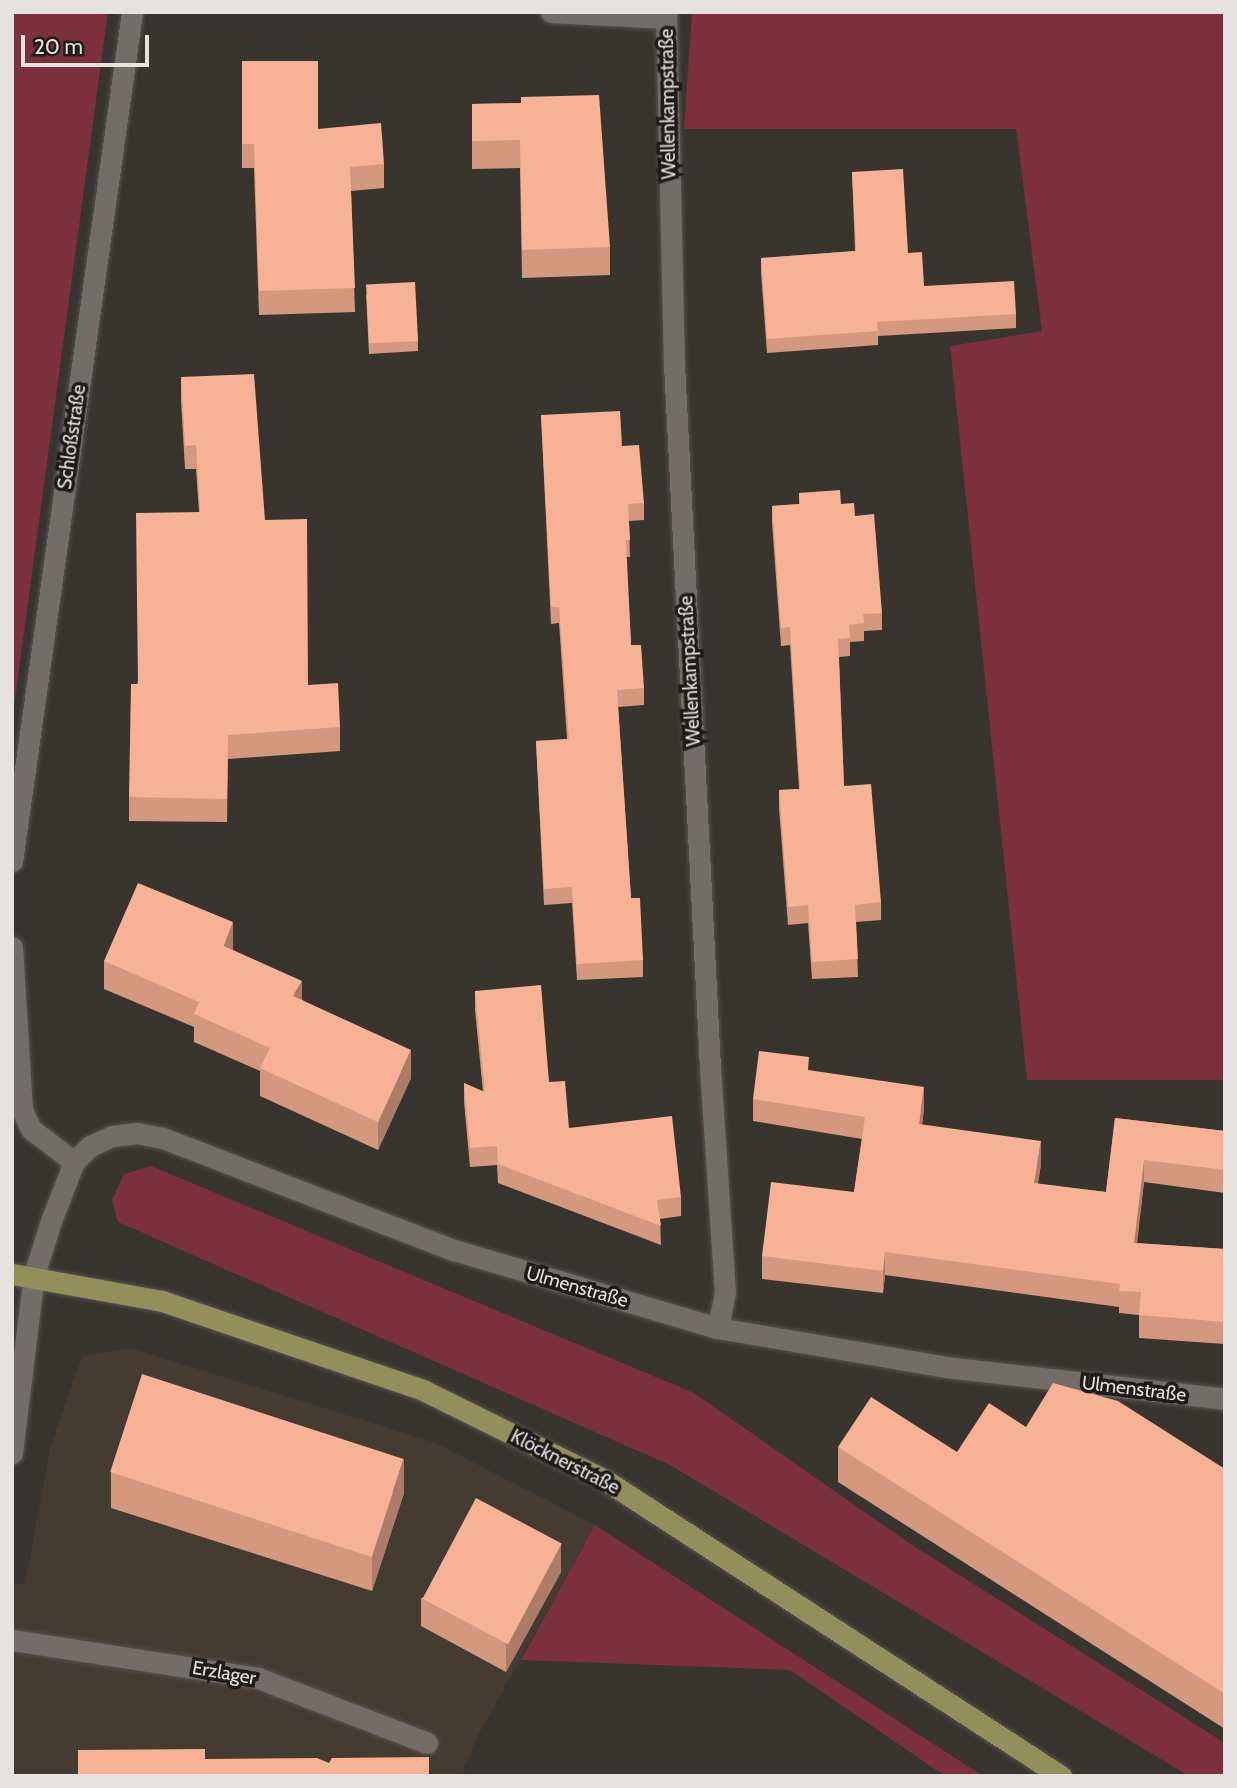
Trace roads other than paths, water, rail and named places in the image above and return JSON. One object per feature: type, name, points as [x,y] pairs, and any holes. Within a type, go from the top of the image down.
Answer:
[{"type":"main road","name":"Klöcknerstraße","points":[[12,1274],[34,1275],[163,1301],[423,1390],[605,1480],[1061,1776]]},
{"type":"street","name":"Schloßstraße","points":[[12,861],[132,12]]},
{"type":"street","points":[[551,12],[666,15]]},
{"type":"street","name":"Wellenkampstraße","points":[[666,15],[674,364],[710,1067],[725,1292],[718,1328]]},
{"type":"street","points":[[12,947],[22,1110],[31,1129],[74,1162],[34,1275],[12,1453]]},
{"type":"street","name":"Ulmenstraße","points":[[74,1162],[90,1146],[112,1136],[137,1133],[163,1138],[454,1251],[718,1328],[946,1367],[1225,1399]]},
{"type":"street","name":"Erzlager","points":[[12,1640],[258,1678],[427,1743]]}]
